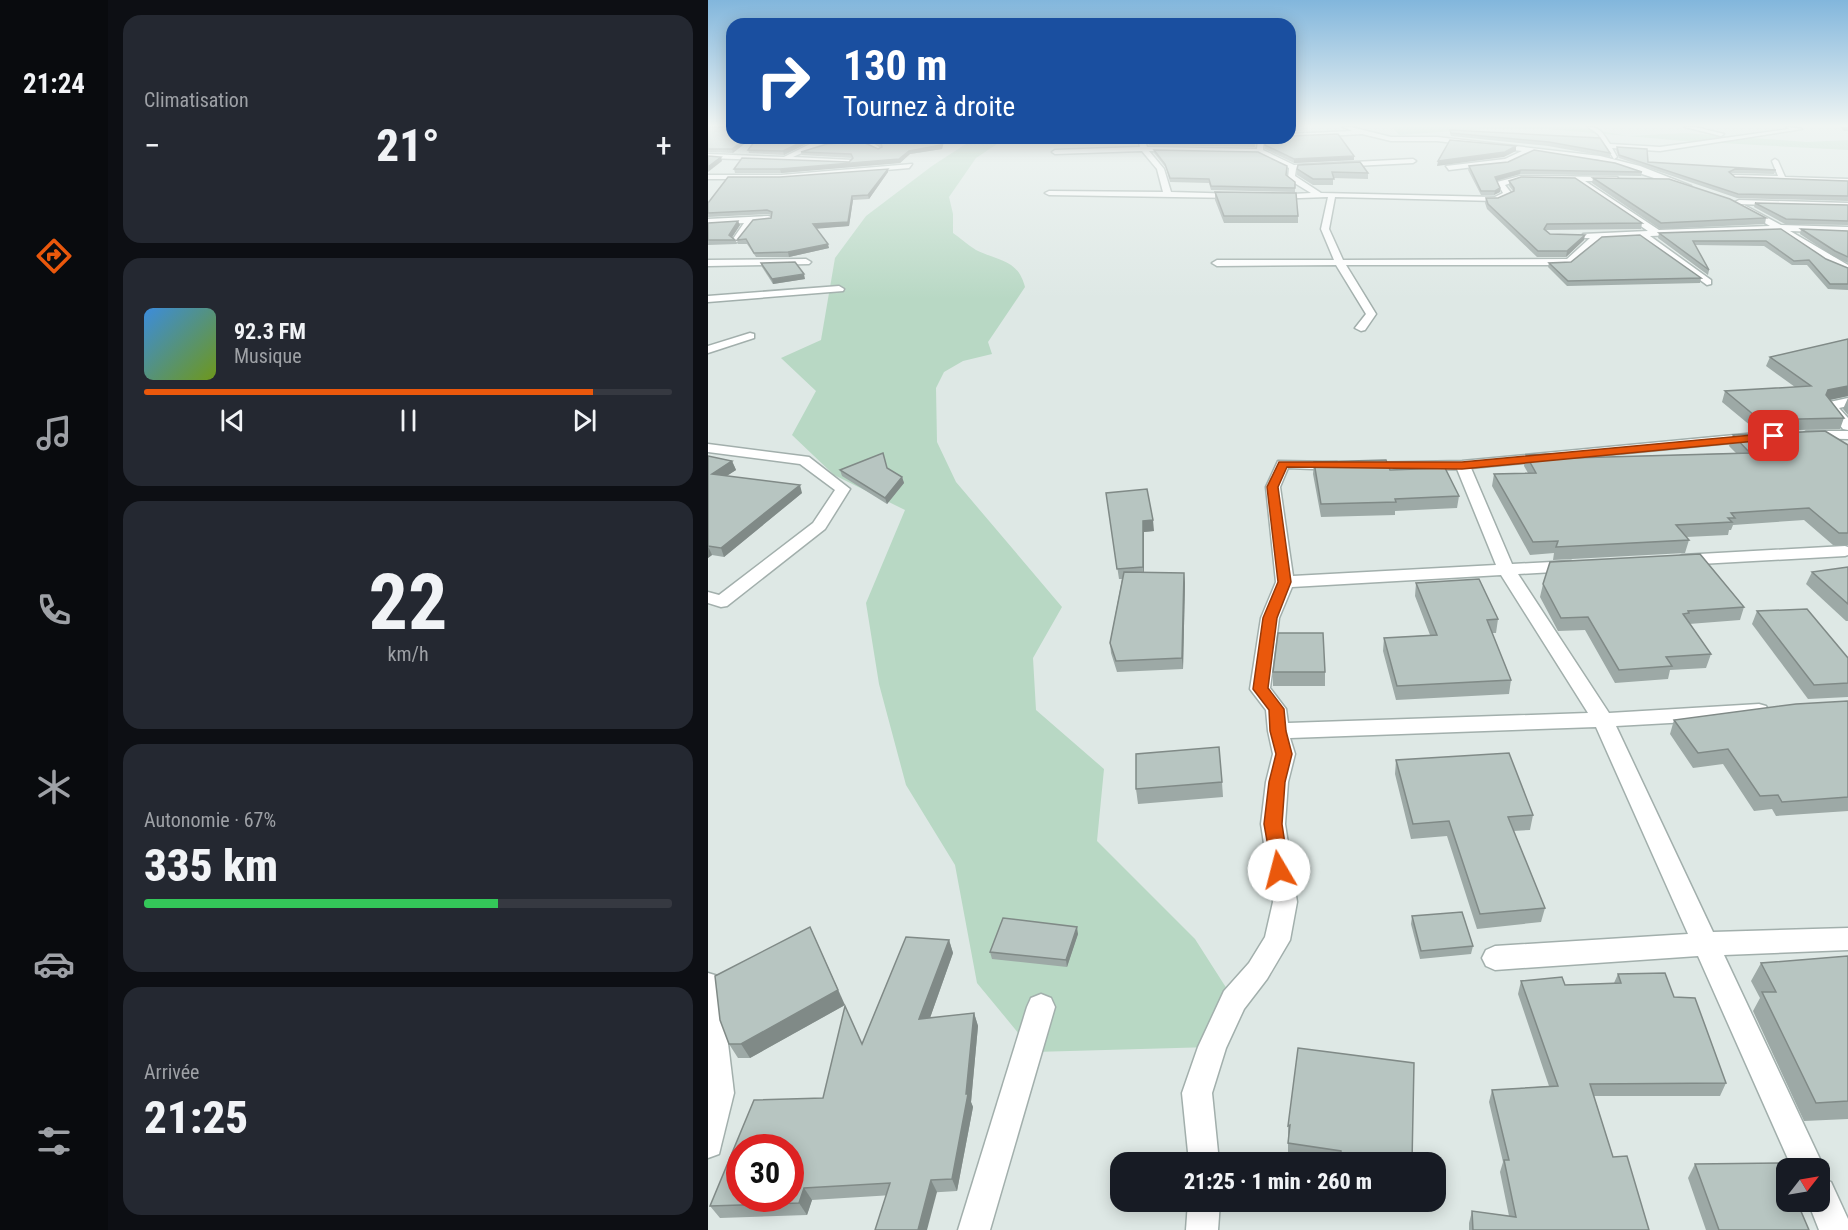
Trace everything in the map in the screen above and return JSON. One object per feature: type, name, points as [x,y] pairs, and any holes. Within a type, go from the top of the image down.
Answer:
[{"type":"street","points":[[1165,184],[1168,194]]},
{"type":"street","points":[[1302,184],[1320,196]]},
{"type":"street","points":[[1264,196],[1332,195],[1496,199],[1508,194],[1500,184]]},
{"type":"street","points":[[1585,184],[1657,233]]},
{"type":"street","points":[[1681,184],[1699,190]]},
{"type":"street","points":[[1049,193],[1252,196]]},
{"type":"street","points":[[1332,195],[1325,229],[1340,263],[1371,314],[1361,328]]},
{"type":"street","points":[[1848,205],[1732,201],[1848,269]]},
{"type":"street","points":[[708,222],[768,219]]},
{"type":"street","points":[[737,239],[750,220]]},
{"type":"street","points":[[1578,235],[1780,228],[1848,230]]},
{"type":"street","points":[[1642,234],[1707,282]]},
{"type":"street","points":[[1217,263],[1569,262],[1598,236]]},
{"type":"street","points":[[708,263],[806,262]]},
{"type":"street","points":[[708,299],[839,289]]},
{"type":"street","points":[[708,350],[750,336]]},
{"type":"street","points":[[1848,402],[1830,406],[1848,426]]},
{"type":"street","points":[[1787,436],[1848,435]]},
{"type":"street","points":[[1203,1152],[1197,1094],[1212,1047],[1234,1000],[1258,971],[1277,940],[1285,902],[1273,824],[1277,782],[1284,754],[1278,731],[1276,709],[1260,689],[1270,618],[1285,582],[1273,487],[1283,464],[1462,465],[1769,436]]},
{"type":"street","points":[[708,448],[804,460],[843,489],[819,526],[722,602],[708,597]]},
{"type":"street","points":[[1462,465],[1506,570],[1603,720],[1803,1158]]},
{"type":"street","points":[[1670,561],[1845,551]]},
{"type":"street","points":[[1285,582],[1588,565]]},
{"type":"street","points":[[1278,731],[1603,720],[1778,710]]},
{"type":"street","points":[[1495,958],[1706,944],[1848,939]]},
{"type":"street","points":[[708,985],[719,1093],[708,1143]]},
{"type":"street","points":[[974,1230],[1041,1007]]},
{"type":"street","points":[[1202,1230],[1203,1212]]},
{"type":"street","points":[[1828,1212],[1836,1230]]},
{"type":"green space","points":[[908,184],[958,184],[949,197],[953,214],[953,233],[976,250],[1006,262],[1022,278],[1025,287],[988,342],[992,354],[963,361],[944,372],[936,388],[937,442],[956,482],[1062,607],[1033,658],[1036,710],[1104,769],[1097,841],[1195,939],[1234,1000],[1212,1047],[1034,1052],[977,983],[955,865],[906,785],[879,684],[866,603],[905,510],[834,475],[792,435],[816,391],[781,358],[821,340],[835,258],[866,216]]},
{"type":"building","points":[[722,184],[876,184],[868,195],[852,196],[848,222],[813,224],[828,244],[788,252],[754,253],[746,239],[737,240],[753,220],[771,218],[772,212],[767,210],[708,213],[708,203]]},
{"type":"building","points":[[1295,184],[1295,188],[1211,186]]},
{"type":"building","points":[[1478,184],[1498,184],[1500,188],[1495,191],[1481,191]]},
{"type":"building","points":[[1511,184],[1585,184],[1642,223],[1547,224],[1544,229],[1550,234],[1585,235],[1567,251],[1538,251],[1488,204],[1486,198],[1498,198],[1514,191]]},
{"type":"building","points":[[1603,184],[1685,184],[1730,199],[1766,218],[1661,223]]},
{"type":"building","points":[[1709,184],[1848,184],[1848,196],[1738,194]]},
{"type":"building","points":[[1215,192],[1296,193],[1298,216],[1224,216]]},
{"type":"building","points":[[1755,203],[1848,205],[1848,221],[1786,219]]},
{"type":"building","points":[[738,221],[729,235],[735,240],[708,240],[708,223]]},
{"type":"building","points":[[1781,229],[1826,259],[1848,268],[1848,284],[1830,284],[1809,260],[1794,261],[1766,241],[1693,241],[1709,270],[1659,233]]},
{"type":"building","points":[[1801,229],[1848,231],[1848,257],[1835,251]]},
{"type":"building","points":[[1640,235],[1701,278],[1568,281],[1549,263],[1571,262],[1602,237]]},
{"type":"building","points":[[795,262],[804,274],[772,279],[761,263]]},
{"type":"building","points":[[1848,339],[1848,386],[1828,390],[1826,395],[1844,418],[1760,420],[1725,391],[1811,386],[1770,357]]},
{"type":"building","points":[[1825,431],[1848,445],[1848,533],[1839,533],[1809,508],[1731,513],[1735,518],[1728,518],[1732,522],[1676,525],[1689,540],[1556,547],[1558,541],[1533,542],[1494,474],[1536,473],[1526,455],[1568,453],[1571,458],[1750,453],[1733,435]]},
{"type":"building","points":[[883,453],[887,468],[902,477],[885,498],[840,470]]},
{"type":"building","points":[[708,456],[732,461],[712,474],[800,485],[721,548],[708,546]]},
{"type":"building","points":[[1386,460],[1390,470],[1445,468],[1459,496],[1395,499],[1396,502],[1321,504],[1314,462]]},
{"type":"building","points":[[1147,489],[1153,520],[1143,521],[1143,567],[1117,569],[1106,493]]},
{"type":"building","points":[[1700,554],[1744,607],[1688,611],[1689,613],[1683,614],[1711,654],[1666,657],[1672,666],[1619,670],[1588,617],[1561,618],[1543,584],[1550,562]]},
{"type":"building","points":[[1848,567],[1848,604],[1812,572]]},
{"type":"building","points":[[1124,572],[1184,573],[1182,658],[1116,661],[1110,643]]},
{"type":"building","points":[[1479,579],[1498,619],[1487,620],[1511,680],[1397,686],[1384,638],[1437,635],[1416,583]]},
{"type":"building","points":[[1807,609],[1848,658],[1848,683],[1814,685],[1757,611]]},
{"type":"building","points":[[1278,633],[1323,633],[1325,672],[1273,672]]},
{"type":"building","points":[[1848,701],[1848,797],[1782,802],[1778,795],[1760,796],[1728,749],[1698,753],[1674,720],[1796,704]]},
{"type":"building","points":[[1219,747],[1222,782],[1136,789],[1136,754]]},
{"type":"building","points":[[1509,753],[1533,815],[1508,817],[1545,908],[1480,914],[1449,821],[1413,824],[1396,760]]},
{"type":"building","points":[[1462,912],[1473,946],[1421,951],[1412,916]]},
{"type":"building","points":[[1003,918],[1077,927],[1066,960],[990,952]]},
{"type":"building","points":[[810,927],[838,990],[741,1044],[729,1044],[720,1020],[715,976]]},
{"type":"building","points":[[906,937],[949,940],[919,1019],[974,1013],[966,1094],[968,1094],[952,1179],[931,1180],[918,1230],[875,1230],[890,1183],[804,1188],[804,1134],[740,1134],[754,1100],[823,1098],[845,1006],[862,1044]]},
{"type":"building","points":[[1848,956],[1848,1101],[1816,1103],[1762,992],[1776,992],[1761,963]]},
{"type":"building","points":[[1665,973],[1674,997],[1695,998],[1726,1083],[1590,1084],[1613,1157],[1627,1156],[1649,1230],[1473,1230],[1472,1211],[1516,1217],[1504,1160],[1509,1160],[1492,1090],[1558,1086],[1521,981],[1562,977],[1565,985],[1621,983],[1618,974]]},
{"type":"building","points":[[1298,1048],[1414,1063],[1412,1152],[1341,1152],[1288,1143],[1290,1125],[1288,1126]]},
{"type":"building","points":[[1776,1163],[1776,1212],[1801,1212],[1809,1230],[1719,1230],[1695,1164]]},
{"type":"building","points":[[726,1167],[726,1205],[710,1206]]},
{"type":"route","points":[[1279,870],[1273,824],[1277,782],[1284,754],[1278,731],[1276,709],[1260,689],[1270,618],[1285,582],[1273,487],[1283,464],[1462,465],[1774,436]]}]
